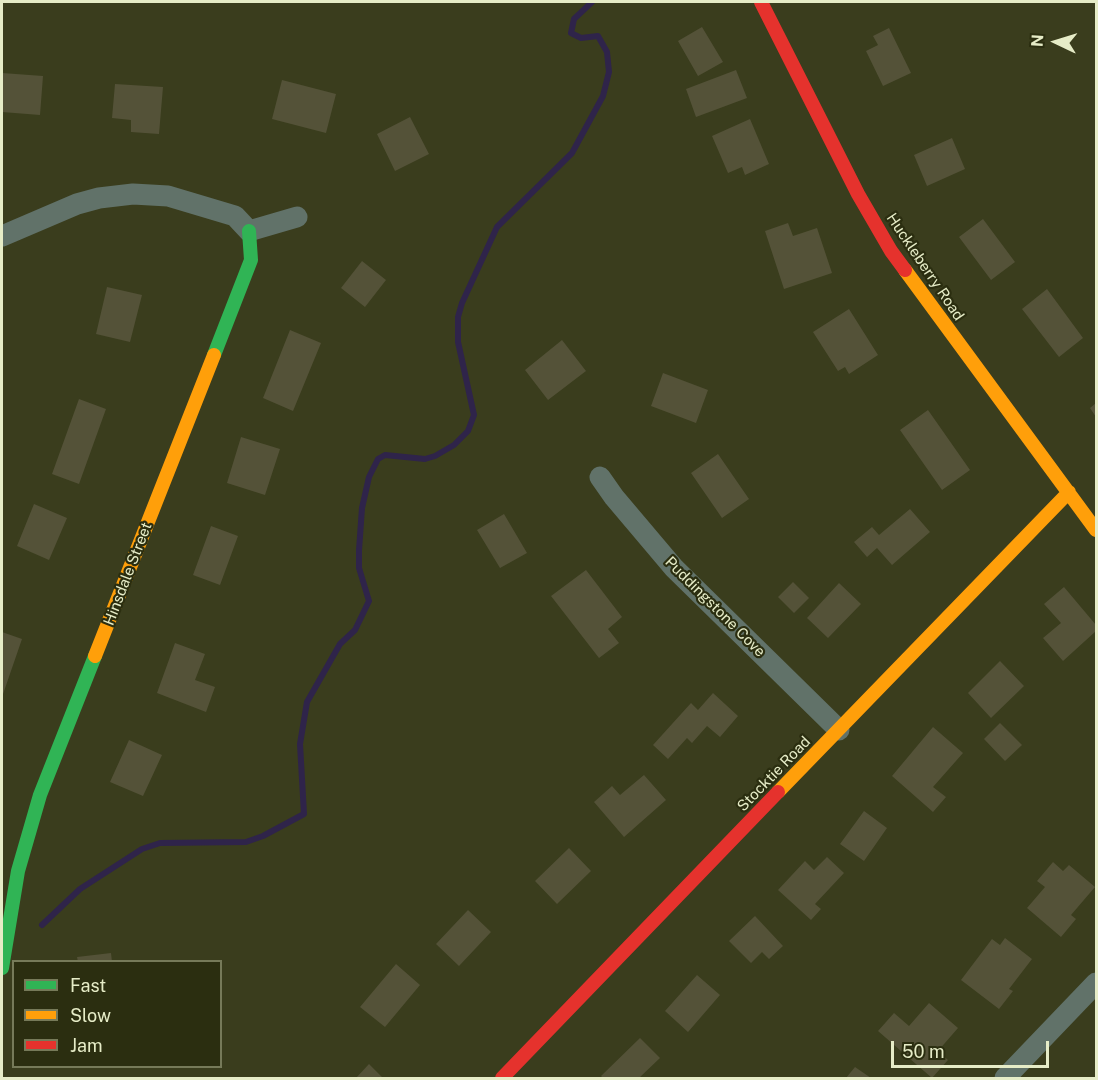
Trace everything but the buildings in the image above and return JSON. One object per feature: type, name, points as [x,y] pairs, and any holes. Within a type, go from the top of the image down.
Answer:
[{"type":"street","name":"Huckleberry Road","points":[[761,2],[858,194],[891,251],[1096,530]]},
{"type":"street","points":[[2,236],[76,204],[99,198],[133,194],[168,196],[235,216],[249,231],[297,217]]},
{"type":"street","name":"Hinsdale Street","points":[[2,968],[18,871],[40,795],[250,260],[249,231]]},
{"type":"street","name":"Puddingstone Cove","points":[[600,477],[674,568],[839,730]]},
{"type":"street","name":"Stocktie Road","points":[[502,1078],[1069,492]]},
{"type":"street","points":[[1005,1078],[1096,983]]},
{"type":"waterway","points":[[42,925],[80,889],[142,849],[160,843],[246,842],[263,836],[304,814],[300,744],[307,702],[340,644],[355,630],[369,601],[359,568],[362,508],[369,477],[378,459],[385,455],[425,459],[454,445],[468,431],[474,415],[458,342],[458,317],[462,303],[497,227],[572,153],[603,96],[609,72],[607,52],[598,36],[581,38],[571,33],[574,19],[592,2]]},
{"type":"traffic: fast","points":[[214,355],[251,260],[249,231]]},
{"type":"traffic: fast","points":[[2,968],[18,871],[40,795],[95,656]]},
{"type":"traffic: slow","points":[[905,270],[1096,530]]},
{"type":"traffic: slow","points":[[95,656],[214,355]]},
{"type":"traffic: slow","points":[[778,792],[1069,492]]},
{"type":"traffic: jam","points":[[761,2],[858,194],[891,251],[905,270]]},
{"type":"traffic: jam","points":[[502,1078],[778,792]]}]
